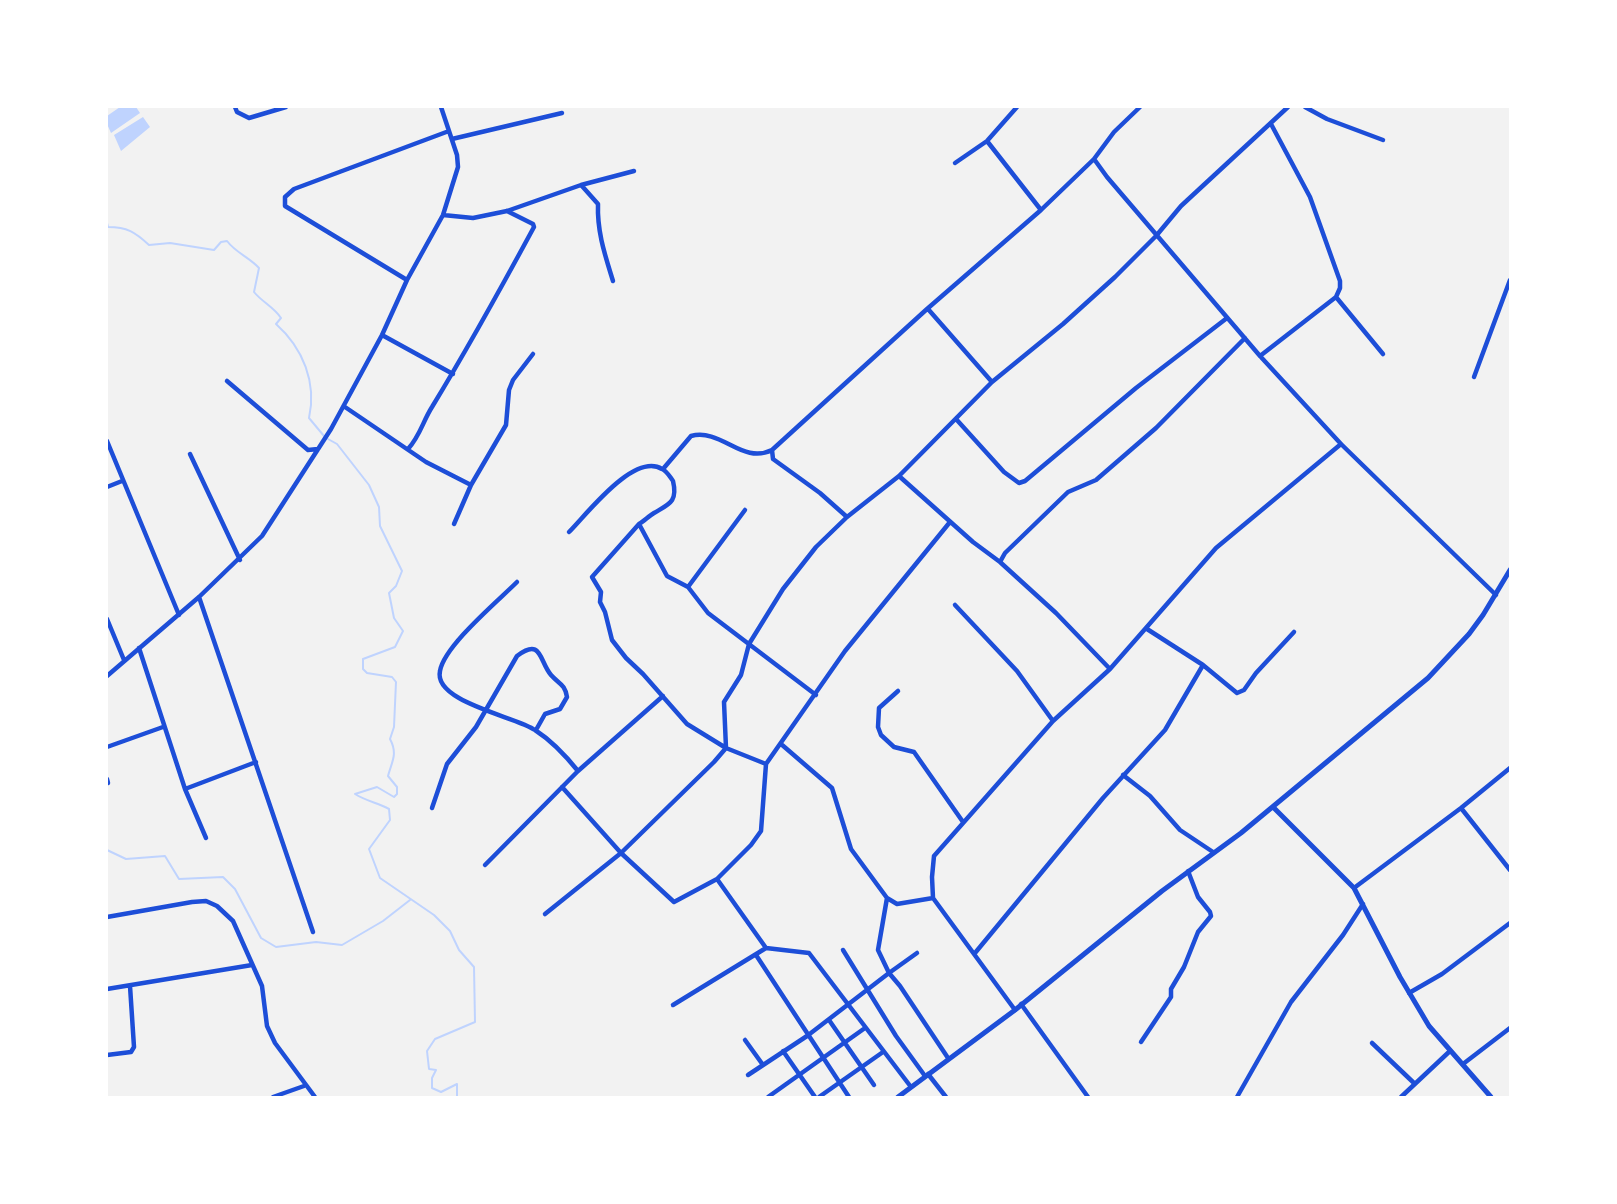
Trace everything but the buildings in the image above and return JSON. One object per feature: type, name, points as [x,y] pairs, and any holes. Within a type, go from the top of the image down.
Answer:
[{"type":"street","points":[[235,107],[237,112],[249,118],[261,117],[286,107]]},
{"type":"street","points":[[107,676],[199,597],[262,536],[345,407],[407,280],[443,215],[458,167],[457,155],[441,107]]},
{"type":"street","points":[[956,163],[986,141],[1017,107]]},
{"type":"street","points":[[763,454],[772,450],[1041,210],[1094,159],[1114,132],[1140,107]]},
{"type":"street","points":[[545,914],[621,853],[726,748],[724,702],[741,675],[749,644],[783,589],[816,547],[846,517],[899,476],[992,382],[1063,324],[1156,236],[1181,206],[1288,107]]},
{"type":"street","points":[[1305,107],[1327,119],[1383,140]]},
{"type":"street","points":[[452,139],[562,113]]},
{"type":"street","points":[[1260,356],[1336,297],[1340,288],[1340,281],[1310,197],[1271,124]]},
{"type":"street","points":[[407,280],[285,206],[285,197],[294,189],[449,131]]},
{"type":"street","points":[[986,141],[1041,210]]},
{"type":"street","points":[[1094,159],[1227,318],[1341,444],[1496,595]]},
{"type":"street","points":[[443,215],[473,218],[507,211],[581,185],[634,171]]},
{"type":"street","points":[[581,185],[598,204],[600,240],[613,281]]},
{"type":"street","points":[[408,449],[420,435],[429,411],[453,374],[534,228],[533,224],[507,211]]},
{"type":"street","points":[[1474,377],[1510,280]]},
{"type":"street","points":[[1336,297],[1383,354]]},
{"type":"street","points":[[928,309],[992,382]]},
{"type":"street","points":[[956,419],[1004,472],[1019,483],[1026,481],[1136,388],[1227,318]]},
{"type":"street","points":[[382,335],[453,374]]},
{"type":"street","points":[[1000,562],[1005,553],[1068,492],[1096,480],[1156,428],[1245,338]]},
{"type":"street","points":[[454,524],[471,485],[506,425],[513,380],[533,354]]},
{"type":"street","points":[[227,381],[308,450],[319,449]]},
{"type":"street","points":[[345,407],[426,462],[471,485]]},
{"type":"street","points":[[663,469],[691,436],[723,439],[740,451],[763,454],[773,459],[820,492],[846,517]]},
{"type":"street","points":[[107,441],[179,615]]},
{"type":"street","points":[[1015,1010],[933,898],[934,856],[1053,721],[1110,669],[1147,629],[1216,548],[1341,444]]},
{"type":"street","points":[[772,450],[773,459]]},
{"type":"street","points":[[190,454],[240,559]]},
{"type":"street","points":[[569,532],[620,480],[635,469],[648,466],[663,469],[673,481],[673,499],[664,509],[653,513],[639,524],[592,577],[601,592],[600,602],[606,612],[612,640],[687,724],[726,748],[766,764]]},
{"type":"street","points":[[899,476],[1056,613],[1110,669]]},
{"type":"street","points":[[107,487],[122,481]]},
{"type":"street","points":[[688,587],[745,510]]},
{"type":"street","points":[[562,787],[621,853],[674,902],[717,879],[761,831],[766,764],[845,651],[950,522]]},
{"type":"street","points":[[639,524],[667,576],[688,587],[708,613],[816,695]]},
{"type":"street","points":[[898,1097],[1015,1010],[1188,871],[1273,807],[1428,678],[1469,634],[1510,570]]},
{"type":"street","points":[[517,582],[453,648],[439,671],[444,687],[486,712],[508,717],[536,730],[565,755],[578,771]]},
{"type":"street","points":[[199,597],[313,932]]},
{"type":"street","points":[[954,605],[1017,671],[1053,721]]},
{"type":"street","points":[[107,619],[124,660]]},
{"type":"street","points":[[1147,629],[1203,665],[1237,693],[1244,690],[1294,632]]},
{"type":"street","points":[[139,648],[163,727],[206,838]]},
{"type":"street","points":[[432,808],[447,764],[467,741],[486,712],[517,656],[524,650],[535,649],[540,653],[550,674],[564,686],[567,697],[560,709],[545,714],[536,730]]},
{"type":"street","points":[[975,953],[1123,775],[1165,730],[1203,665]]},
{"type":"street","points":[[898,691],[879,708],[878,727],[881,735],[894,747],[914,752],[963,821]]},
{"type":"street","points":[[485,865],[578,771],[663,696]]},
{"type":"street","points":[[107,747],[163,727]]},
{"type":"street","points":[[781,744],[832,788],[851,849],[887,898],[897,904],[933,898]]},
{"type":"street","points":[[185,789],[256,762]]},
{"type":"street","points":[[1354,888],[1510,768]]},
{"type":"street","points":[[1123,775],[1150,796],[1180,830],[1213,852]]},
{"type":"street","points":[[1273,807],[1354,888],[1429,1026],[1491,1097]]},
{"type":"street","points":[[1461,808],[1510,870]]},
{"type":"street","points":[[1141,1042],[1171,997],[1171,989],[1184,967],[1198,932],[1211,916],[1198,897],[1188,871]]},
{"type":"street","points":[[717,879],[766,948]]},
{"type":"street","points":[[887,898],[878,950],[889,973],[948,1058]]},
{"type":"street","points":[[107,917],[206,901],[217,906],[233,921],[262,986],[267,1026],[275,1043],[304,1086],[315,1097]]},
{"type":"street","points":[[1237,1097],[1291,1002],[1343,935],[1363,904]]},
{"type":"street","points":[[1409,993],[1442,974],[1510,923]]},
{"type":"street","points":[[673,1005],[766,948],[809,953],[911,1087]]},
{"type":"street","points":[[843,950],[897,1036],[946,1097]]},
{"type":"street","points":[[748,1075],[807,1036],[917,953]]},
{"type":"street","points":[[756,955],[849,1097]]},
{"type":"street","points":[[107,989],[252,965]]},
{"type":"street","points":[[107,1055],[131,1052],[134,1047],[130,986]]},
{"type":"street","points":[[1021,1004],[1088,1097]]},
{"type":"street","points":[[829,1020],[874,1085]]},
{"type":"street","points":[[768,1097],[865,1028]]},
{"type":"street","points":[[1463,1064],[1510,1028]]},
{"type":"street","points":[[746,1040],[762,1065]]},
{"type":"street","points":[[1372,1043],[1415,1084]]},
{"type":"street","points":[[783,1051],[817,1097],[883,1052]]},
{"type":"street","points":[[1401,1097],[1450,1051]]},
{"type":"street","points":[[273,1097],[304,1086]]},
{"type":"water","points":[[120,107],[136,107],[140,113],[111,133],[107,116]]},
{"type":"water","points":[[143,117],[150,127],[121,151],[114,135]]},
{"type":"waterway","points":[[107,223],[108,227],[130,231],[149,245],[170,243],[214,250],[221,242],[227,241],[255,264],[259,268],[254,292],[281,318],[276,324],[294,344],[306,367],[311,392],[309,418],[324,436]]},
{"type":"waterway","points":[[328,439],[337,444],[369,485],[379,507],[380,526],[402,571],[396,586],[389,593],[394,618],[403,631],[395,647],[363,659],[363,669],[367,673],[392,677],[396,682],[394,727],[390,739],[394,753],[388,776],[397,787],[397,794],[394,797],[377,787],[355,794],[389,809],[390,820],[369,849],[380,878],[434,915],[450,931],[459,950],[474,967],[475,1022],[435,1039],[427,1051],[429,1069],[436,1070],[432,1078],[432,1088],[441,1092],[457,1084],[457,1097]]},
{"type":"waterway","points":[[107,850],[126,859],[165,856],[179,879],[223,877],[235,889],[261,938],[276,947],[316,942],[342,945],[383,921],[410,900]]}]
